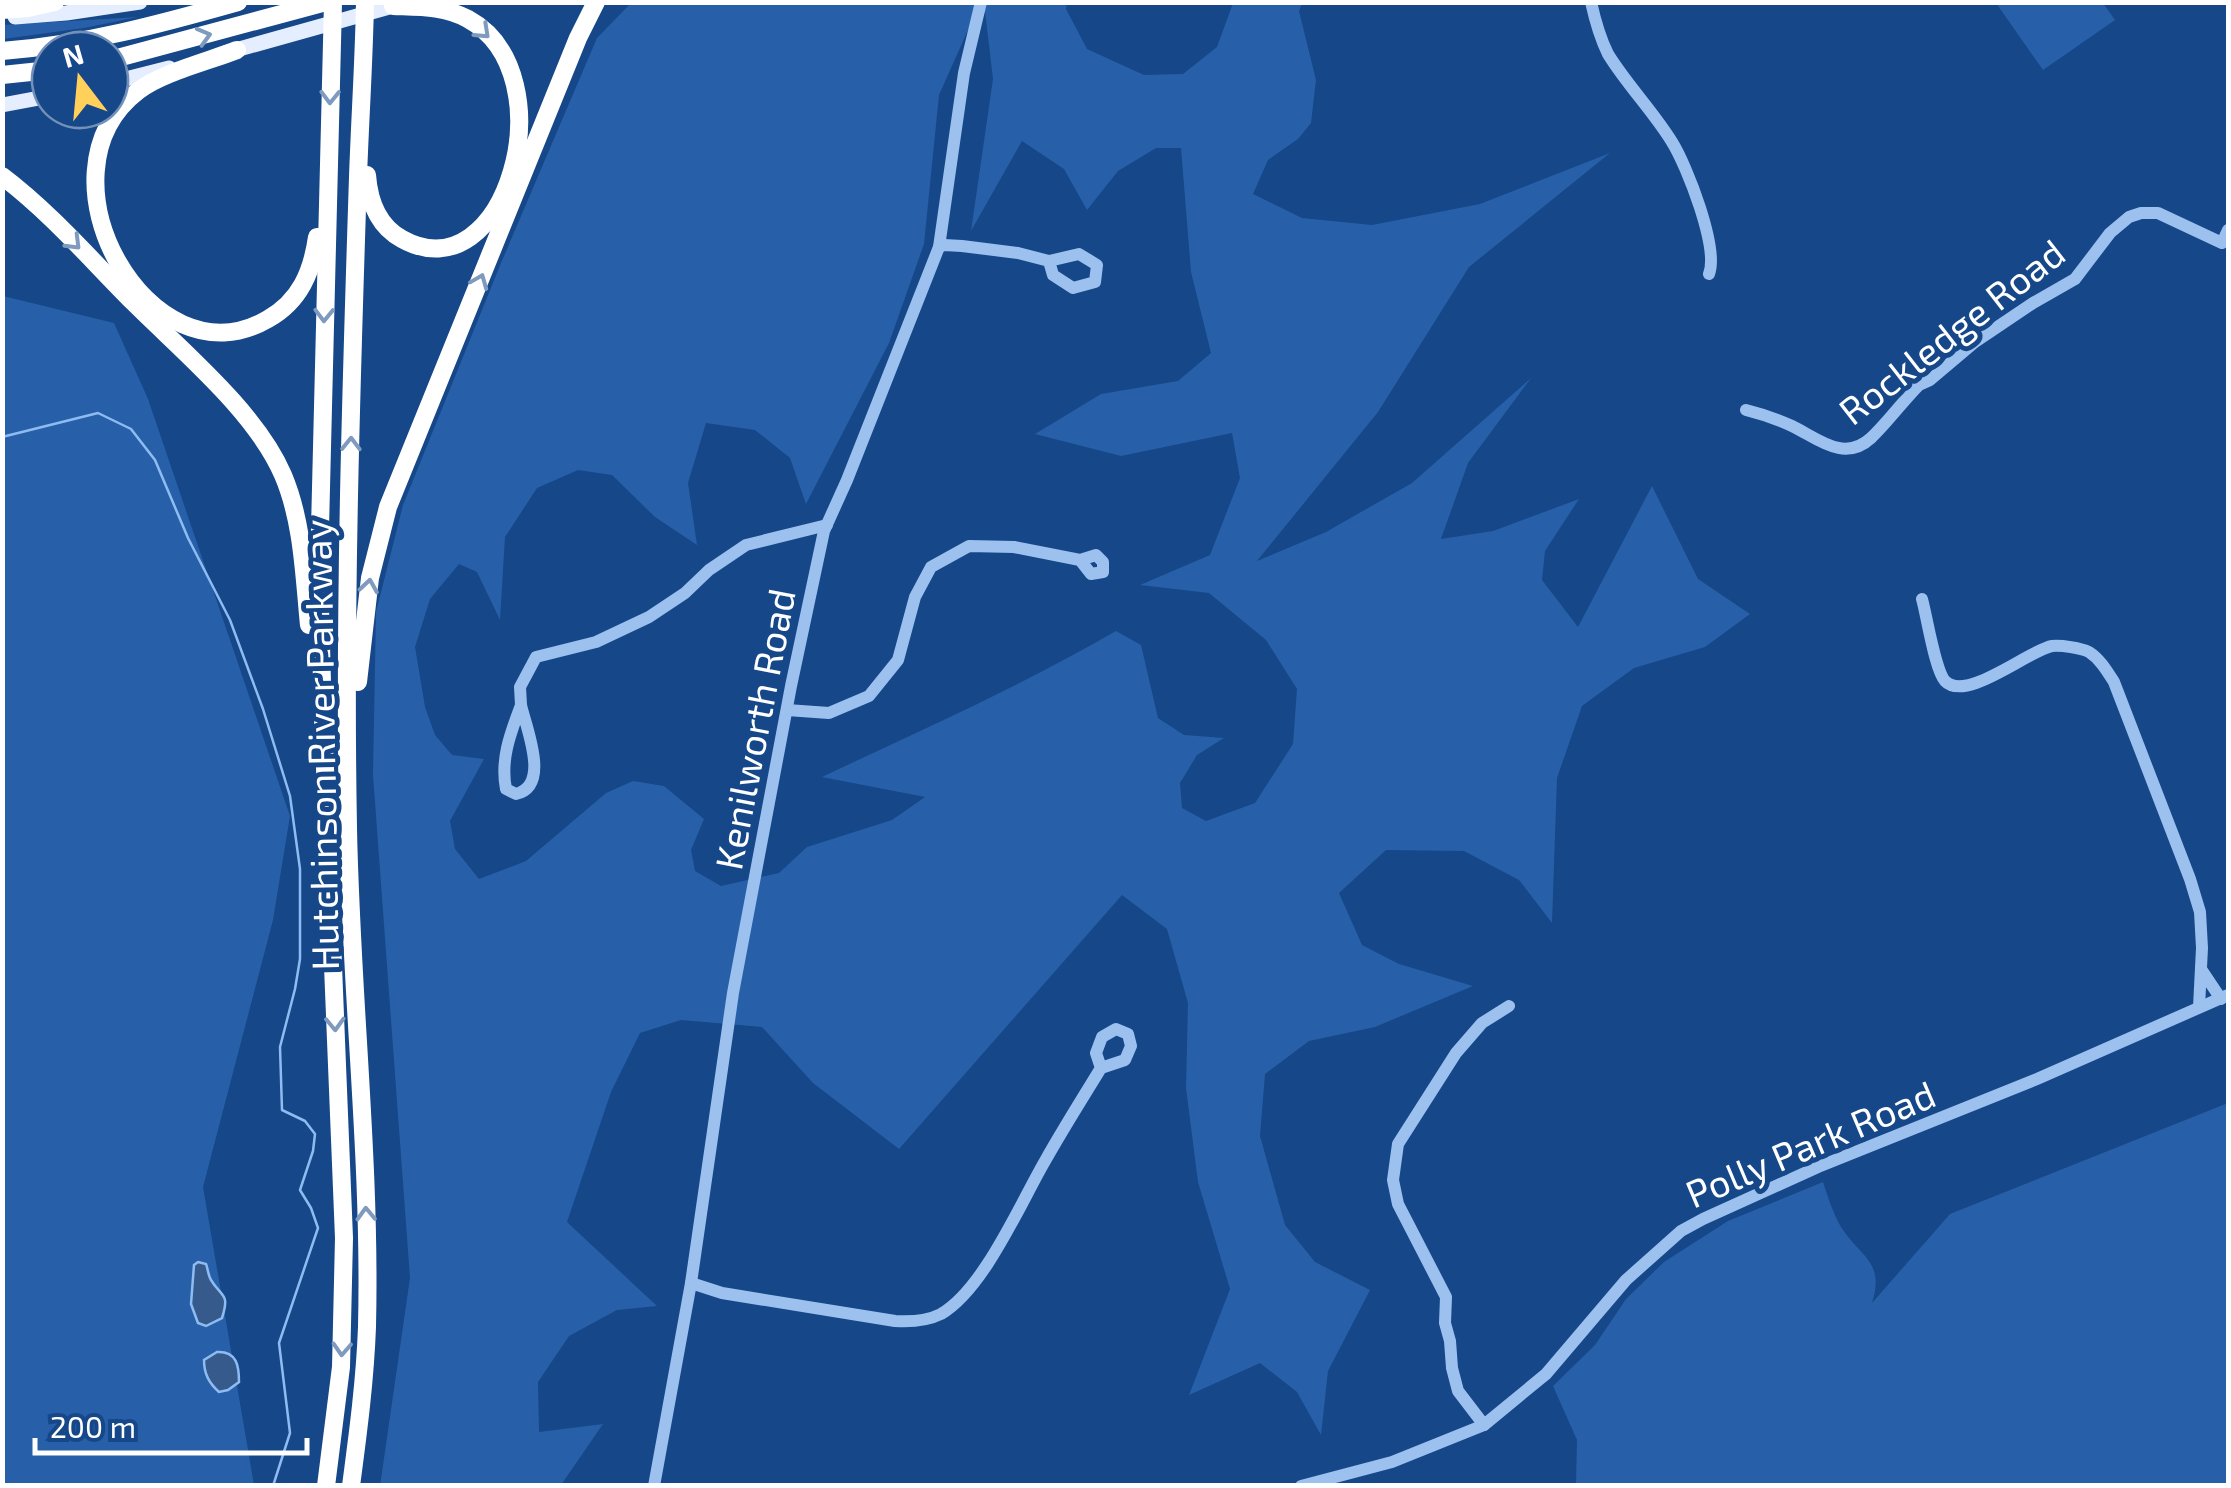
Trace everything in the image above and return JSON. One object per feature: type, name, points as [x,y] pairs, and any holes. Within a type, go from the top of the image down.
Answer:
[{"type":"highway","points":[[2,13],[55,2]]},
{"type":"highway","points":[[2,51],[109,36],[238,2]]},
{"type":"highway","points":[[130,55],[329,2]]},
{"type":"highway","name":"Hutchinson River Parkway","points":[[326,1486],[339,1388],[344,1238],[319,568],[329,2]]},
{"type":"highway","name":"Hutchinson River Parkway","points":[[350,1486],[361,1410],[367,1251],[347,752],[350,480],[365,2]]},
{"type":"highway","points":[[347,752],[370,578],[385,517],[578,38],[596,2]]},
{"type":"highway","points":[[362,95],[368,189],[382,222],[405,241],[429,248],[456,245],[474,235],[496,209],[516,156],[520,115],[512,74],[496,44],[470,20],[438,8],[399,4]]},
{"type":"highway","points":[[237,50],[156,80],[138,91],[116,114],[102,141],[94,180],[100,224],[118,261],[142,294],[172,320],[210,332],[248,328],[282,310],[297,294],[312,266],[328,147]]},
{"type":"highway","points":[[2,75],[30,72]]},
{"type":"highway","points":[[2,176],[228,398],[274,456],[297,522],[324,752]]},
{"type":"main road","points":[[2,13],[66,13],[140,2]]},
{"type":"main road","points":[[130,78],[399,4]]},
{"type":"main road","points":[[2,105],[30,100]]},
{"type":"street","name":"Kenilworth Road","points":[[654,1486],[691,1283],[733,993],[786,710],[827,525],[939,248],[964,73],[981,2]]},
{"type":"street","points":[[1591,2],[1603,44],[1672,142],[1696,196],[1712,256],[1709,274]]},
{"type":"street","name":"Rockledge Road","points":[[1746,410],[1794,427],[1823,445],[1849,450],[1869,441],[1919,385],[1975,342],[2075,279],[2120,222],[2141,213],[2158,213],[2222,243],[2228,230]]},
{"type":"street","points":[[939,248],[962,246],[1049,261]]},
{"type":"street","points":[[521,704],[503,772],[508,792],[516,794],[524,792],[535,776],[520,687],[536,657],[596,642],[649,617],[746,545],[827,525]]},
{"type":"street","points":[[786,710],[829,713],[869,696],[898,660],[916,597],[930,568],[969,546],[1014,547],[1080,560]]},
{"type":"street","points":[[1922,600],[1938,663],[1946,681],[1952,684],[1964,686],[1989,678],[2053,646],[2086,650],[2114,682],[2200,912],[2200,1007]]},
{"type":"street","points":[[2201,969],[2225,997]]},
{"type":"street","name":"Polly Park Road","points":[[1301,1486],[1392,1462],[1484,1425],[1546,1374],[1626,1280],[1681,1231],[1818,1167],[2225,997]]},
{"type":"street","points":[[1484,1425],[1458,1391],[1445,1323],[1446,1297],[1398,1204],[1392,1180],[1398,1144],[1456,1053],[1482,1024],[1509,1006]]},
{"type":"street","points":[[691,1283],[722,1293],[896,1321],[910,1322],[942,1313],[988,1262],[1101,1068]]},
{"type":"shaded area","points":[[631,3],[980,3],[939,95],[924,244],[889,343],[806,504],[790,458],[755,430],[706,423],[688,483],[697,545],[655,517],[612,475],[578,470],[537,488],[505,537],[500,620],[477,572],[459,564],[430,599],[415,647],[425,707],[435,735],[452,755],[484,759],[450,821],[455,849],[479,879],[526,861],[606,793],[633,781],[664,786],[704,819],[691,850],[695,871],[721,886],[779,873],[807,847],[892,820],[925,797],[822,777],[1007,689],[1116,631],[1141,645],[1158,718],[1184,735],[1224,738],[1197,755],[1180,783],[1182,808],[1206,821],[1255,803],[1293,744],[1297,689],[1266,640],[1209,593],[1140,585],[1210,555],[1240,478],[1232,433],[1121,456],[1035,434],[1101,394],[1178,381],[1211,353],[1191,272],[1181,148],[1156,148],[1118,171],[1087,210],[1064,169],[1022,141],[971,231],[993,79],[984,3],[1067,3],[1066,9],[1087,49],[1144,75],[1183,74],[1217,47],[1233,3],[1302,3],[1299,11],[1316,80],[1311,123],[1298,139],[1268,160],[1253,194],[1302,218],[1372,225],[1480,204],[1610,153],[1469,267],[1378,412],[1257,561],[1326,532],[1412,483],[1531,378],[1468,463],[1441,539],[1493,531],[1579,499],[1545,551],[1542,580],[1578,627],[1652,486],[1698,579],[1750,614],[1705,647],[1634,668],[1582,706],[1557,778],[1552,923],[1519,880],[1464,851],[1386,850],[1339,893],[1362,945],[1399,964],[1473,986],[1375,1027],[1309,1041],[1265,1074],[1260,1136],[1285,1225],[1315,1262],[1370,1290],[1328,1371],[1321,1435],[1297,1392],[1260,1363],[1189,1395],[1230,1289],[1198,1182],[1186,1088],[1188,1003],[1167,929],[1122,895],[899,1149],[813,1083],[762,1027],[681,1020],[640,1033],[611,1092],[567,1222],[657,1306],[617,1310],[569,1336],[538,1382],[539,1432],[603,1424],[561,1485],[380,1486],[410,1278],[373,775],[376,612],[403,505],[501,263],[597,38]]},
{"type":"shaded area","points":[[1996,3],[2103,3],[2115,20],[2043,70]]},
{"type":"shaded area","points":[[138,17],[69,30],[30,30],[30,35],[3,39],[2,25]]},
{"type":"shaded area","points":[[3,296],[114,323],[148,399],[290,816],[273,920],[203,1187],[254,1485],[3,1485]]},
{"type":"shaded area","points":[[2228,1103],[2228,1485],[1576,1485],[1577,1440],[1553,1386],[1595,1345],[1626,1299],[1664,1262],[1728,1221],[1823,1182],[1841,1227],[1873,1269],[1872,1303],[1950,1214]]},
{"type":"shaded area","points":[[206,1264],[211,1280],[225,1300],[222,1318],[206,1326],[198,1323],[191,1304],[194,1265]]},
{"type":"shaded area","points":[[217,1352],[233,1357],[239,1376],[239,1382],[219,1392],[204,1365],[204,1360]]},
{"type":"waterway","points":[[2,437],[98,413],[131,429],[155,460],[188,538],[230,620],[290,796],[300,869],[300,959],[280,1047],[282,1110],[305,1121],[315,1134],[300,1190],[318,1228],[279,1343],[290,1433],[273,1486]]}]
